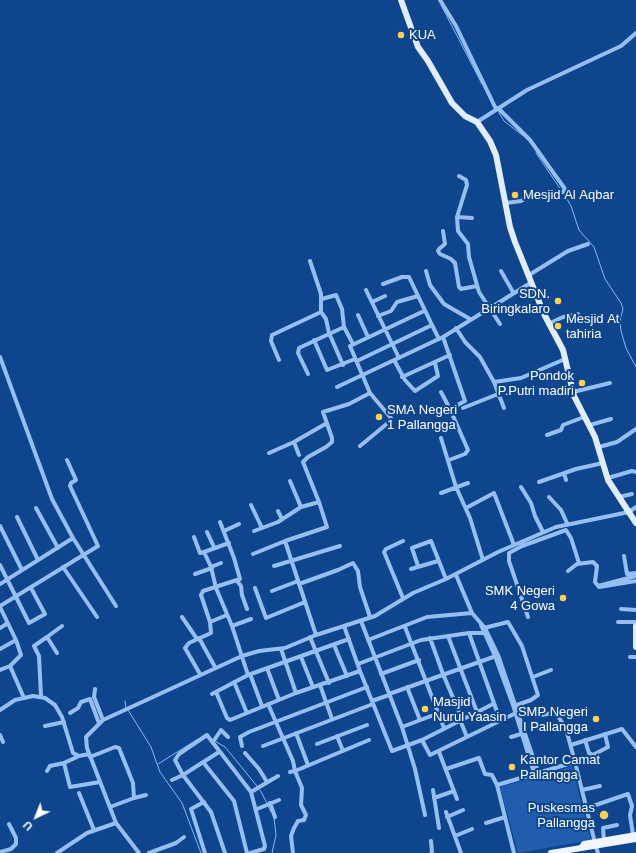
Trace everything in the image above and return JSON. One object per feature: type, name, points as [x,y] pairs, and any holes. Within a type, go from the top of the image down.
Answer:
[{"type":"highway","points":[[596,847],[604,841],[635,836]]},
{"type":"highway","points":[[551,853],[582,847],[584,844],[596,847],[635,836]]},
{"type":"main road","points":[[401,0],[418,47],[428,60],[452,103],[465,116],[477,122],[490,141],[496,155],[513,237],[548,324],[563,350],[573,392],[584,417],[590,425],[608,478],[636,523]]},
{"type":"main road","points":[[636,626],[636,646]]},
{"type":"street","points":[[440,0],[456,26],[497,108],[530,140],[565,189],[563,192],[532,195],[521,201],[506,203]]},
{"type":"street","points":[[477,122],[497,108],[535,86],[626,43],[636,33]]},
{"type":"street","points":[[459,176],[466,180],[467,186],[457,217],[458,231],[468,244],[477,286],[488,307],[500,324]]},
{"type":"street","points":[[457,217],[472,218]]},
{"type":"street","points":[[443,231],[445,244],[438,251],[440,254],[451,259],[455,263],[459,287],[461,289],[477,286]]},
{"type":"street","points":[[529,275],[553,262],[568,251],[588,244]]},
{"type":"street","points":[[310,261],[322,299],[321,312],[326,319],[329,333],[343,365]]},
{"type":"street","points":[[426,271],[432,288],[444,304],[470,319]]},
{"type":"street","points":[[501,271],[513,292]]},
{"type":"street","points":[[383,284],[408,276],[414,283],[424,311],[450,355],[465,401],[450,410]]},
{"type":"street","points":[[337,387],[441,338],[488,307],[532,282]]},
{"type":"street","points":[[366,290],[399,358]]},
{"type":"street","points":[[322,299],[336,294],[342,309],[344,327],[353,344]]},
{"type":"street","points":[[372,302],[385,296]]},
{"type":"street","points":[[378,316],[391,311],[397,302],[418,296]]},
{"type":"street","points":[[360,446],[391,420],[390,416],[370,393],[350,348],[353,344],[424,311]]},
{"type":"street","points":[[279,360],[271,341],[272,335],[321,312]]},
{"type":"street","points":[[548,324],[563,317],[578,314]]},
{"type":"street","points":[[358,315],[368,337]]},
{"type":"street","points":[[314,340],[327,370],[356,360],[432,325]]},
{"type":"street","points":[[308,374],[297,349],[344,327]]},
{"type":"street","points":[[456,328],[465,342],[480,357],[494,382],[504,408]]},
{"type":"street","points":[[402,377],[450,355]]},
{"type":"street","points":[[0,357],[19,411],[38,455],[49,491],[73,538],[116,606]]},
{"type":"street","points":[[494,382],[520,378],[566,359]]},
{"type":"street","points":[[394,360],[402,377],[415,391],[438,376],[435,363]]},
{"type":"street","points":[[573,392],[610,383]]},
{"type":"street","points":[[441,392],[468,450],[465,454],[448,460]]},
{"type":"street","points":[[253,554],[285,541],[327,527],[303,462],[308,456],[326,447],[332,442],[323,413],[324,411],[349,404],[370,393]]},
{"type":"street","points":[[463,408],[498,394]]},
{"type":"street","points":[[547,435],[561,430],[563,425],[584,417]]},
{"type":"street","points":[[590,425],[611,419]]},
{"type":"street","points":[[269,453],[294,442],[327,423]]},
{"type":"street","points":[[598,447],[617,442],[636,429]]},
{"type":"street","points":[[441,438],[456,488],[466,508],[484,560]]},
{"type":"street","points":[[294,442],[300,455]]},
{"type":"street","points":[[0,670],[10,666],[20,657],[16,640],[0,607],[98,545],[70,486],[71,483],[76,480],[67,460]]},
{"type":"street","points":[[539,482],[603,462]]},
{"type":"street","points":[[608,478],[632,471],[636,472]]},
{"type":"street","points":[[564,473],[566,480]]},
{"type":"street","points":[[290,481],[301,507]]},
{"type":"street","points":[[441,493],[468,483]]},
{"type":"street","points":[[521,486],[531,504],[543,532]]},
{"type":"street","points":[[466,508],[494,494],[514,545]]},
{"type":"street","points":[[619,497],[632,494]]},
{"type":"street","points":[[549,497],[561,510],[567,523]]},
{"type":"street","points":[[254,531],[278,522],[301,507],[319,502]]},
{"type":"street","points":[[251,505],[262,528]]},
{"type":"street","points":[[139,853],[116,823],[86,742],[86,737],[101,722],[200,674],[242,656],[259,651],[281,649],[310,637],[361,621],[380,613],[403,598],[456,575],[543,532],[567,523],[587,521],[629,512],[636,507]]},
{"type":"street","points":[[36,508],[58,548]]},
{"type":"street","points":[[278,511],[282,519]]},
{"type":"street","points":[[17,517],[38,560]]},
{"type":"street","points":[[220,522],[240,574],[240,579],[238,581]]},
{"type":"street","points":[[224,531],[239,524]]},
{"type":"street","points":[[0,526],[22,570]]},
{"type":"street","points":[[528,617],[509,561],[509,553],[522,546],[566,530],[571,538],[579,563]]},
{"type":"street","points":[[207,532],[214,547]]},
{"type":"street","points":[[0,584],[73,538]]},
{"type":"street","points":[[194,538],[200,553],[229,543]]},
{"type":"street","points":[[285,541],[316,635]]},
{"type":"street","points":[[403,541],[384,552],[403,598]]},
{"type":"street","points":[[418,566],[412,548],[430,541],[446,579]]},
{"type":"street","points":[[274,566],[340,546]]},
{"type":"street","points":[[204,552],[212,567],[216,588],[262,706]]},
{"type":"street","points":[[624,556],[627,574],[636,577]]},
{"type":"street","points":[[411,568],[438,561]]},
{"type":"street","points":[[568,571],[579,563],[593,562],[597,565],[598,572],[595,580],[600,586],[636,577]]},
{"type":"street","points":[[195,574],[221,563]]},
{"type":"street","points":[[272,591],[338,570],[353,563],[358,571],[360,587],[370,617]]},
{"type":"street","points":[[0,564],[28,623],[44,615],[31,588]]},
{"type":"street","points":[[63,567],[97,617]]},
{"type":"street","points":[[456,575],[472,613],[484,629],[496,655],[536,772]]},
{"type":"street","points":[[200,674],[185,649],[186,646],[212,632],[201,595],[203,591],[238,581]]},
{"type":"street","points":[[238,581],[241,586],[246,609]]},
{"type":"street","points":[[255,588],[266,618],[306,602]]},
{"type":"street","points":[[621,610],[636,610]]},
{"type":"street","points":[[368,640],[405,627],[427,617],[472,613]]},
{"type":"street","points":[[210,622],[227,615]]},
{"type":"street","points":[[182,617],[198,639],[215,667]]},
{"type":"street","points":[[232,626],[251,619]]},
{"type":"street","points":[[361,621],[402,727],[415,769],[425,815]]},
{"type":"street","points":[[358,664],[412,642],[468,633],[508,622],[522,646],[533,676],[538,696],[514,706]]},
{"type":"street","points":[[618,622],[636,622]]},
{"type":"street","points":[[0,628],[8,623]]},
{"type":"street","points":[[41,696],[39,656],[34,646],[62,626]]},
{"type":"street","points":[[344,626],[392,751],[422,740],[493,704]]},
{"type":"street","points":[[405,627],[444,728]]},
{"type":"street","points":[[468,633],[500,720]]},
{"type":"street","points":[[448,636],[477,712]]},
{"type":"street","points":[[46,637],[56,653]]},
{"type":"street","points":[[310,637],[329,683]]},
{"type":"street","points":[[430,638],[442,674],[467,737]]},
{"type":"street","points":[[349,639],[249,675],[214,693],[226,718],[230,720],[296,693],[329,683],[360,671]]},
{"type":"street","points":[[0,649],[16,640]]},
{"type":"street","points":[[334,644],[347,676]]},
{"type":"street","points":[[281,649],[296,693]]},
{"type":"street","points":[[263,746],[373,703],[407,687],[496,655]]},
{"type":"street","points":[[301,657],[313,687]]},
{"type":"street","points":[[630,657],[636,657]]},
{"type":"street","points":[[381,674],[419,660]]},
{"type":"street","points":[[10,666],[24,698]]},
{"type":"street","points":[[267,668],[279,700]]},
{"type":"street","points":[[533,676],[551,670]]},
{"type":"street","points":[[234,682],[247,713]]},
{"type":"street","points":[[320,685],[332,719]]},
{"type":"street","points":[[242,746],[241,736],[325,702],[367,687]]},
{"type":"street","points":[[407,687],[420,720]]},
{"type":"street","points":[[95,689],[94,697],[101,722]]},
{"type":"street","points":[[0,710],[15,700],[41,696],[55,705],[64,722],[72,751],[79,756]]},
{"type":"street","points":[[70,713],[78,708],[82,702],[90,699],[101,722]]},
{"type":"street","points":[[268,704],[302,788],[301,805],[306,815],[304,820],[298,821],[291,836],[294,853]]},
{"type":"street","points":[[402,727],[439,713]]},
{"type":"street","points":[[422,740],[430,755],[439,752],[516,713]]},
{"type":"street","points":[[516,713],[521,734],[530,755]]},
{"type":"street","points":[[536,716],[556,714],[562,720],[572,745],[596,847]]},
{"type":"street","points":[[45,726],[64,722]]},
{"type":"street","points":[[317,744],[367,725]]},
{"type":"street","points":[[572,745],[622,729],[636,747]]},
{"type":"street","points":[[214,741],[221,730],[228,737]]},
{"type":"street","points":[[296,733],[308,765]]},
{"type":"street","points":[[511,737],[521,734]]},
{"type":"street","points":[[585,740],[589,753],[593,755],[606,750],[609,746],[605,734]]},
{"type":"street","points":[[0,735],[3,742]]},
{"type":"street","points":[[203,762],[234,801],[248,853],[265,847],[257,809],[251,792],[219,752],[214,741],[209,736],[206,735],[178,755],[175,759],[176,764],[214,818],[224,853]]},
{"type":"street","points":[[337,736],[343,751]]},
{"type":"street","points":[[290,772],[369,740]]},
{"type":"street","points":[[47,771],[50,766],[64,763],[79,756],[90,755],[118,747],[133,783],[134,798]]},
{"type":"street","points":[[172,780],[183,775],[219,752]]},
{"type":"street","points":[[439,752],[457,799]]},
{"type":"street","points":[[245,753],[259,769],[267,782]]},
{"type":"street","points":[[446,769],[479,758],[485,774],[492,775],[497,785],[514,853]]},
{"type":"street","points":[[497,785],[536,772],[575,762]]},
{"type":"street","points":[[64,763],[70,787],[100,782]]},
{"type":"street","points":[[251,792],[278,776]]},
{"type":"street","points":[[582,790],[600,786]]},
{"type":"street","points":[[433,790],[439,828]]},
{"type":"street","points":[[434,798],[454,791]]},
{"type":"street","points":[[79,793],[94,830]]},
{"type":"street","points":[[587,808],[628,794],[632,806],[630,815],[635,836]]},
{"type":"street","points":[[110,807],[146,795]]},
{"type":"street","points":[[257,809],[279,800]]},
{"type":"street","points":[[204,802],[196,804],[191,809],[205,853]]},
{"type":"street","points":[[269,804],[275,817]]},
{"type":"street","points":[[461,853],[447,815],[464,810]]},
{"type":"street","points":[[486,823],[505,817]]},
{"type":"street","points":[[57,853],[83,835],[116,823]]},
{"type":"street","points":[[0,852],[11,848],[16,844],[16,838],[10,824]]},
{"type":"street","points":[[604,841],[603,828],[617,825]]},
{"type":"street","points":[[455,836],[472,829]]},
{"type":"street","points":[[149,853],[176,844],[184,837]]},
{"type":"street","points":[[431,841],[432,853]]},
{"type":"shaded area","points":[[572,766],[591,840],[518,853],[500,787]]},
{"type":"waterway","points":[[441,5],[482,84]]},
{"type":"waterway","points":[[498,111],[504,121],[522,135]]},
{"type":"waterway","points":[[536,153],[561,190]]},
{"type":"waterway","points":[[564,194],[571,206],[579,230],[594,247],[605,279],[621,303],[623,309],[620,320],[621,331],[626,348],[636,367]]},
{"type":"waterway","points":[[125,701],[126,708]]},
{"type":"waterway","points":[[128,710],[151,747],[160,772],[182,803],[201,853]]},
{"type":"waterway","points":[[158,764],[198,739]]},
{"type":"waterway","points":[[215,741],[225,747],[257,786]]},
{"type":"waterway","points":[[260,790],[267,803]]},
{"type":"waterway","points":[[268,806],[271,812]]},
{"type":"waterway","points":[[272,853],[276,835],[274,818]]},
{"type":"place","name":"KUA","points":[[401,35]]},
{"type":"place","name":"Mesjid Al Aqbar","points":[[515,195]]},
{"type":"place","name":"SDN. Biringkalaro","points":[[558,301]]},
{"type":"place","name":"Mesjid At tahiria","points":[[558,326]]},
{"type":"place","name":"Pondok P.Putri madiri","points":[[582,383]]},
{"type":"place","name":"SMA Negeri 1 Pallangga","points":[[379,417]]},
{"type":"place","name":"SMK Negeri 4 Gowa","points":[[563,598]]},
{"type":"place","name":"Masjid Nurul Yaasin","points":[[425,709]]},
{"type":"place","name":"SMP Negeri I Pallangga","points":[[596,719]]},
{"type":"place","name":"Kantor Camat Pallangga","points":[[512,767]]},
{"type":"place","name":"Puskesmas Pallangga","points":[[604,815]]}]
